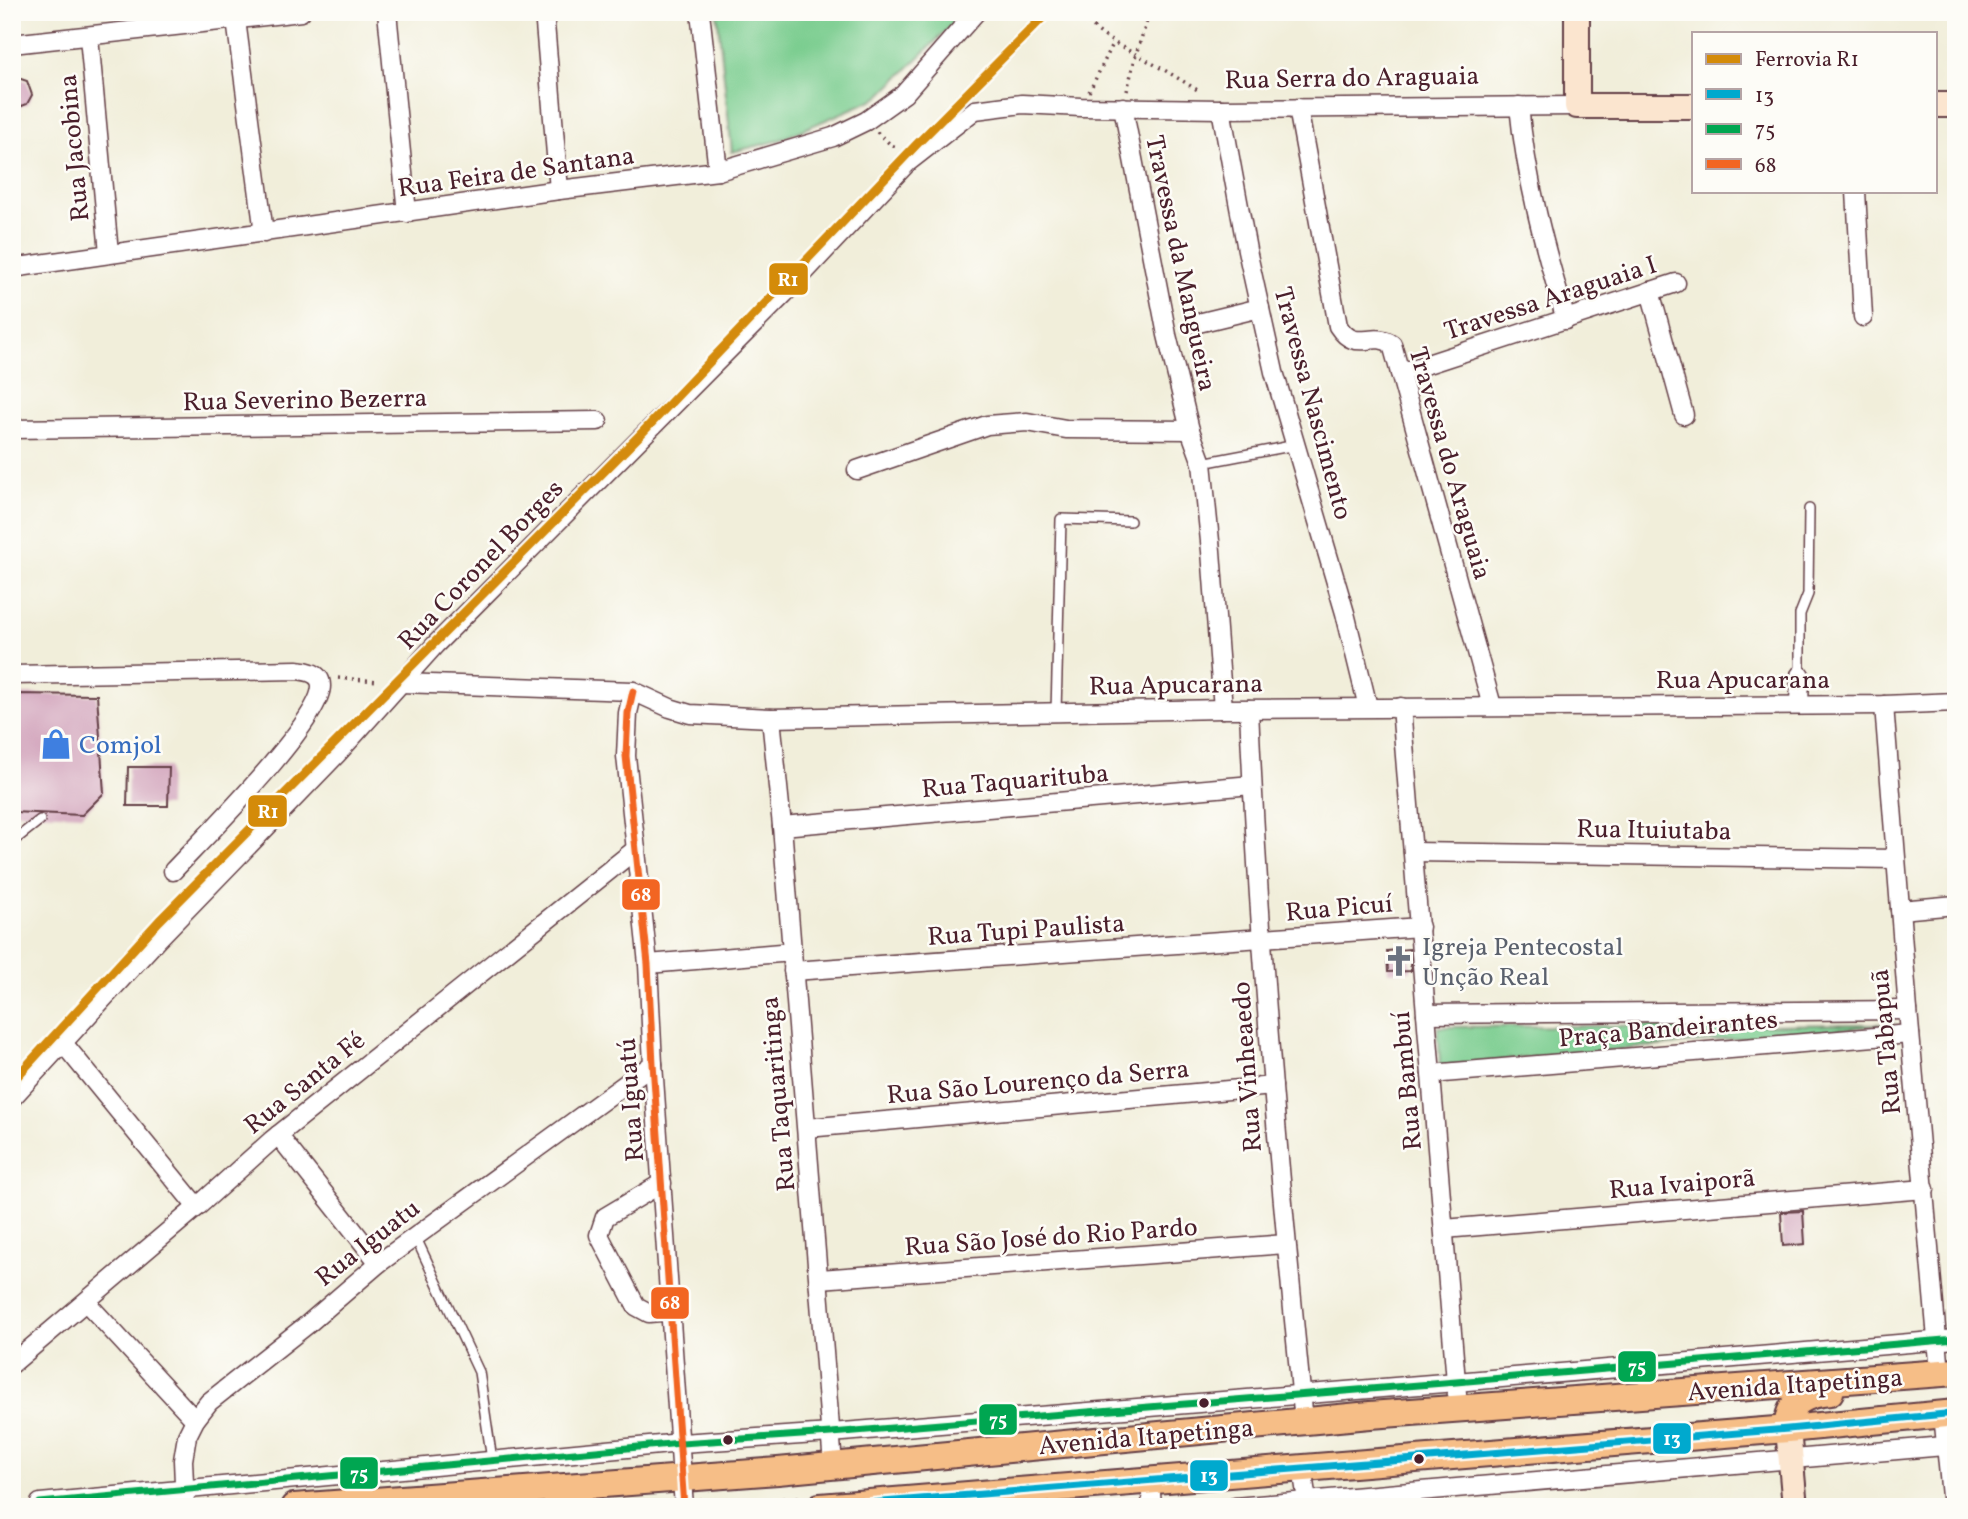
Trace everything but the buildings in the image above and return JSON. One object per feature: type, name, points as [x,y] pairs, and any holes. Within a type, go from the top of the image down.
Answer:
[{"type":"main road","name":"Avenida Itapetinga","points":[[295,1507],[688,1495],[833,1465],[1304,1421],[1457,1395],[1628,1396],[1948,1373]]},
{"type":"main road","points":[[1788,1429],[1793,1404],[1805,1396],[1923,1384],[1948,1373]]},
{"type":"main road","points":[[1628,1396],[1629,1441]]},
{"type":"main road","name":"Avenida Itapetinga","points":[[813,1502],[910,1500],[1949,1414]]},
{"type":"main road","points":[[980,1452],[983,1494]]},
{"type":"main road","points":[[906,1458],[910,1500]]},
{"type":"street","points":[[12,44],[298,12]]},
{"type":"street","points":[[387,12],[407,213]]},
{"type":"street","points":[[544,12],[559,190]]},
{"type":"street","points":[[700,12],[718,171]]},
{"type":"street","name":"Rua Feira de Santana","points":[[12,268],[559,190],[718,171],[833,137],[866,121],[904,94],[976,12]]},
{"type":"street","points":[[1577,12],[1577,106]]},
{"type":"street","points":[[236,20],[264,233]]},
{"type":"street","name":"Rua Jacobina","points":[[89,37],[109,253]]},
{"type":"street","name":"Rua Serra do Araguaia","points":[[1012,105],[1222,109],[1692,106]]},
{"type":"street","name":"Rua Coronel Borges","points":[[12,1098],[158,939],[337,754],[435,645],[745,334],[881,189],[923,149],[975,110],[1012,105]]},
{"type":"street","points":[[1937,105],[1956,105]]},
{"type":"street","points":[[1519,106],[1538,220],[1566,320]]},
{"type":"street","name":"Travessa da Mangueira","points":[[1122,107],[1167,335],[1190,430],[1202,463],[1223,709]]},
{"type":"street","name":"Travessa do Araguaia","points":[[1297,108],[1338,326],[1351,340],[1383,340],[1392,344],[1492,706]]},
{"type":"street","name":"Travessa Nascimento","points":[[1222,109],[1280,397],[1345,613],[1368,707]]},
{"type":"street","points":[[1856,192],[1863,317]]},
{"type":"street","name":"Travessa Araguaia I","points":[[1400,373],[1676,283]]},
{"type":"street","points":[[1650,290],[1684,415]]},
{"type":"street","points":[[1195,324],[1260,308]]},
{"type":"street","name":"Rua Severino Bezerra","points":[[12,429],[598,421]]},
{"type":"street","name":"Travessa da Mangueira","points":[[857,470],[966,431],[997,424],[1036,422],[1066,429],[1190,430]]},
{"type":"street","points":[[12,675],[297,670],[310,671],[318,677],[321,685],[315,705],[285,750],[173,871]]},
{"type":"street","points":[[1799,705],[1800,675]]},
{"type":"street","name":"Rua Apucarana","points":[[401,682],[633,691],[690,714],[771,718],[1368,707],[1884,705],[1956,702]]},
{"type":"street","name":"Rua Iguatú","points":[[633,691],[628,713],[626,756],[648,964],[671,1311],[681,1443],[688,1495]]},
{"type":"street","name":"Rua Tabapuã","points":[[1884,705],[1937,1340],[1948,1373]]},
{"type":"street","name":"Rua Bambuí","points":[[1401,707],[1457,1395]]},
{"type":"street","name":"Rua Vinheaedo","points":[[1249,709],[1273,1086],[1304,1421]]},
{"type":"street","name":"Rua Taquaritinga","points":[[771,718],[820,1279],[833,1465]]},
{"type":"street","name":"Rua Taquarituba","points":[[782,826],[1252,785]]},
{"type":"street","name":"Rua Santa Fé","points":[[12,1364],[278,1135],[636,849]]},
{"type":"street","name":"Rua Ituiutaba","points":[[1413,852],[1895,859]]},
{"type":"street","points":[[1900,910],[1956,905]]},
{"type":"street","name":"Rua Picuí","points":[[1262,940],[1420,927]]},
{"type":"street","name":"Rua Tupi Paulista","points":[[793,971],[1262,940]]},
{"type":"street","points":[[648,964],[792,952]]},
{"type":"street","name":"Praça Bandeirantes","points":[[1426,1014],[1908,1010]]},
{"type":"street","name":"Praça Bandeirantes","points":[[1431,1074],[1910,1034]]},
{"type":"street","points":[[63,1043],[197,1207]]},
{"type":"street","name":"Rua Iguatu","points":[[185,1498],[183,1460],[187,1436],[209,1402],[308,1324],[379,1263],[653,1064]]},
{"type":"street","name":"Rua São Lourenço da Serra","points":[[807,1128],[1273,1086]]},
{"type":"street","points":[[278,1135],[379,1263]]},
{"type":"street","points":[[662,1184],[605,1217],[599,1236],[636,1306],[649,1313],[671,1311]]},
{"type":"street","name":"Rua Ivaiporã","points":[[1444,1230],[1925,1189]]},
{"type":"street","name":"Rua São José do Rio Pardo","points":[[820,1279],[1286,1244]]},
{"type":"street","points":[[86,1302],[195,1420]]},
{"type":"street","name":"Avenida Itapetinga","points":[[40,1503],[185,1498],[492,1460],[1301,1394],[1457,1395],[1956,1339]]},
{"type":"street","points":[[1949,1414],[1952,1507]]},
{"type":"street","points":[[1788,1429],[1795,1507]]},
{"type":"street","points":[[1236,1507],[1307,1504],[1951,1445]]},
{"type":"street","points":[[1302,1468],[1307,1504]]},
{"type":"street","points":[[1150,1480],[1152,1507]]},
{"type":"lane","points":[[1202,463],[1296,445]]},
{"type":"lane","points":[[1800,675],[1800,614],[1808,594],[1809,509]]},
{"type":"lane","points":[[1056,712],[1061,519],[1130,521]]},
{"type":"lane","points":[[12,842],[40,820]]},
{"type":"lane","points":[[415,1236],[479,1373],[492,1460]]},
{"type":"path","points":[[1079,12],[1113,44],[1136,54],[1196,89],[1222,109]]},
{"type":"path","points":[[1122,107],[1150,12]]},
{"type":"path","points":[[1081,107],[1113,44]]},
{"type":"path","points":[[866,121],[891,145],[905,149],[923,149]]},
{"type":"path","points":[[318,677],[401,682]]},
{"type":"path","points":[[688,1495],[710,1504],[813,1502]]},
{"type":"green space","points":[[717,12],[965,12],[879,97],[777,141],[732,152]]},
{"type":"green space","points":[[1896,1024],[1440,1066],[1438,1027]]},
{"type":"rail line","name":"R1","points":[[12,1082],[159,921],[639,436],[917,144],[1048,12]]},
{"type":"transit line","name":"68","points":[[633,691],[628,713],[626,756],[648,964],[684,1507]]},
{"type":"transit line","name":"75","points":[[40,1503],[681,1443],[831,1433],[1956,1339]]},
{"type":"transit line","name":"13","points":[[820,1507],[1956,1413]]},
{"type":"place","name":"Comjol","points":[[56,744]]},
{"type":"place","name":"Igreja Pentecostal Unção Real","points":[[1399,961]]}]
